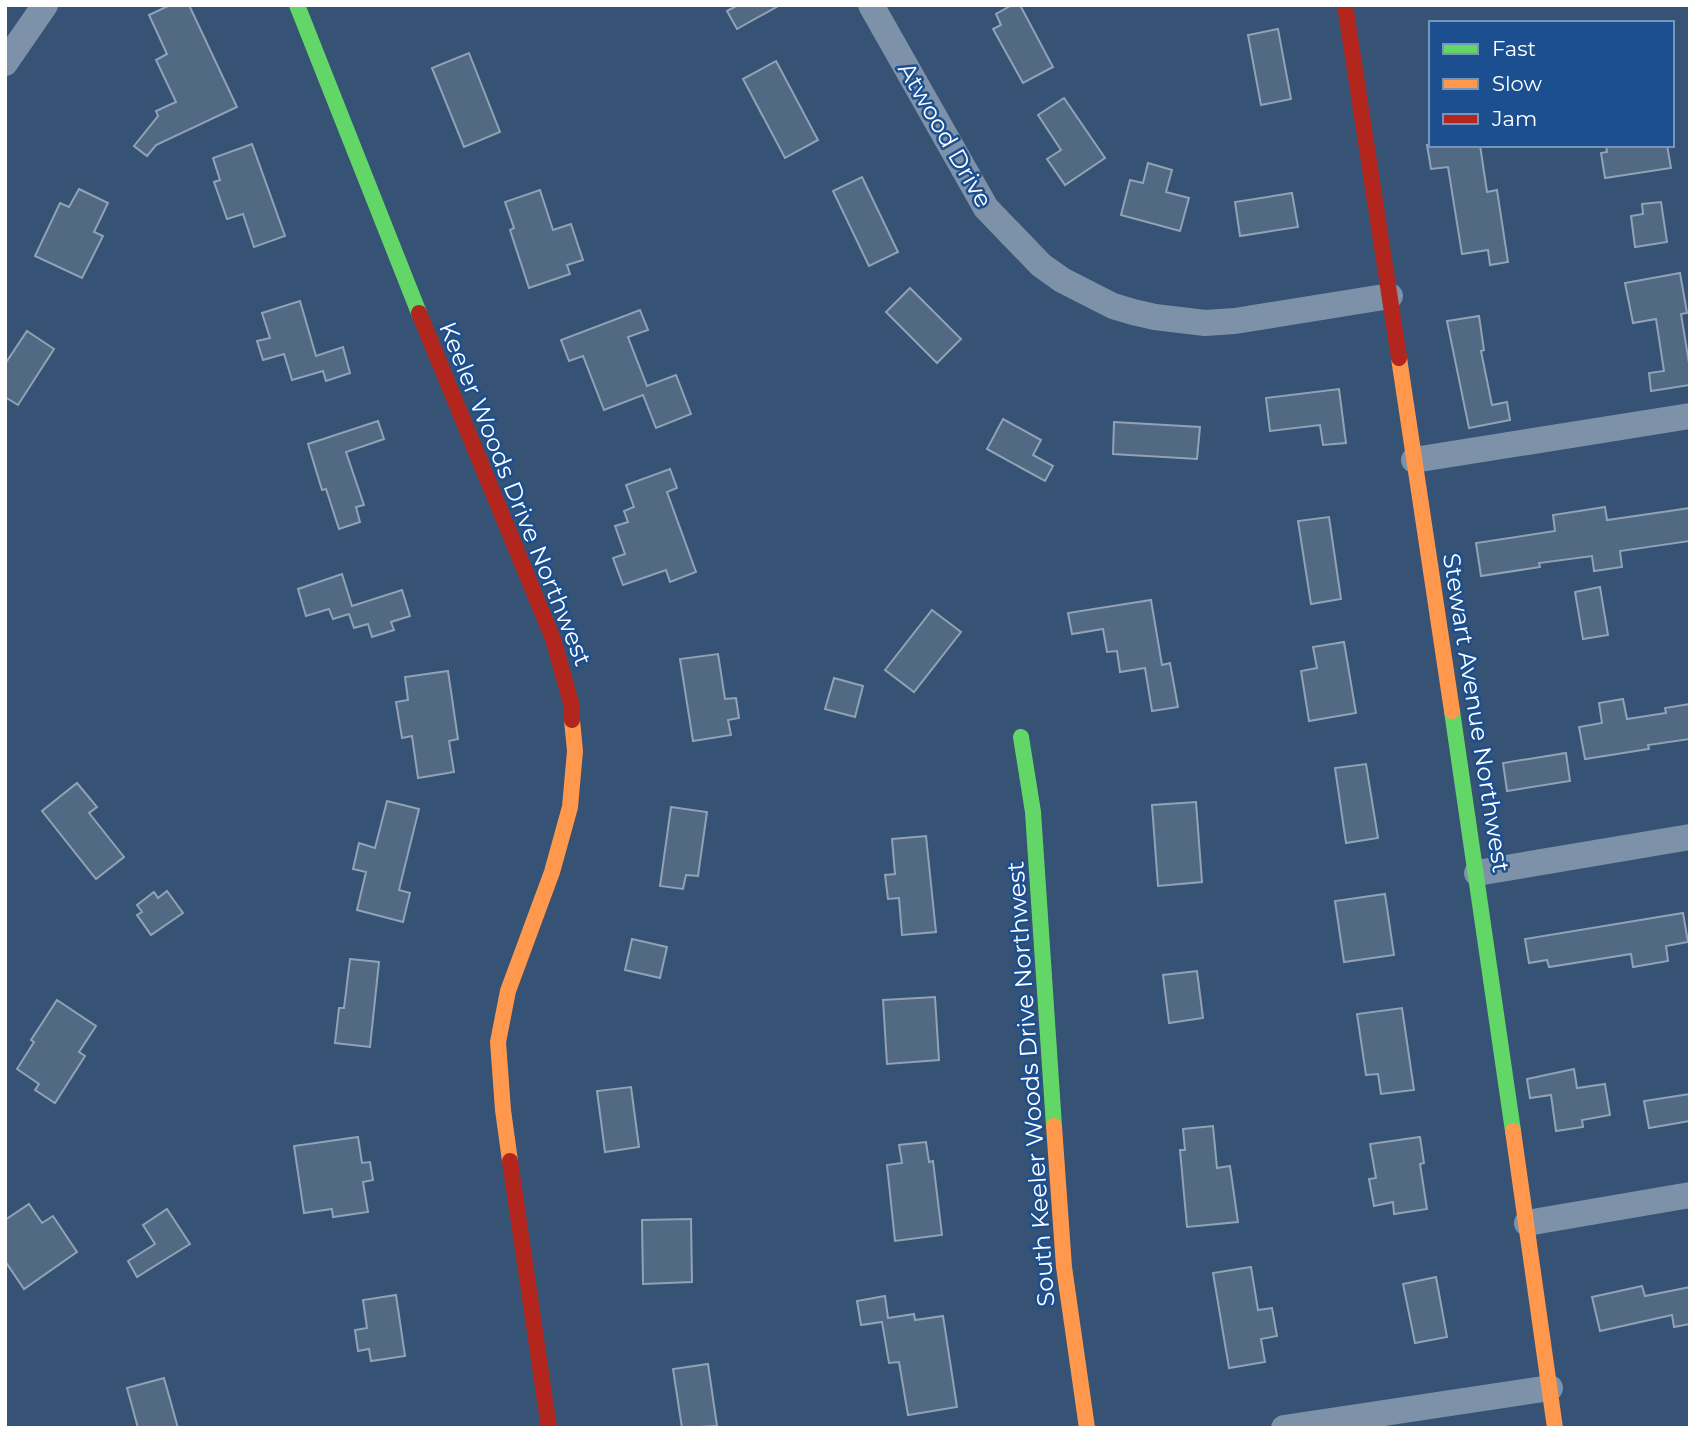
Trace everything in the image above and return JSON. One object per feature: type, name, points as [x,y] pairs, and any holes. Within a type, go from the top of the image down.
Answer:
[{"type":"street","points":[[5,63],[45,5]]},
{"type":"street","name":"Keeler Woods Drive Northwest","points":[[296,5],[463,425],[553,639],[571,704],[575,751],[570,807],[552,872],[508,991],[498,1042],[503,1110],[549,1428]]},
{"type":"street","name":"Atwood Drive","points":[[871,5],[986,208],[1041,265],[1062,280],[1113,306],[1178,321],[1205,323],[1235,321],[1390,296]]},
{"type":"street","name":"Stewart Avenue Northwest","points":[[1345,5],[1477,873],[1555,1428]]},
{"type":"street","points":[[1414,460],[1690,416]]},
{"type":"street","name":"South Keeler Woods Drive Northwest","points":[[1021,737],[1033,812],[1064,1267],[1087,1428]]},
{"type":"street","points":[[1477,873],[1690,837]]},
{"type":"street","points":[[1527,1223],[1690,1195]]},
{"type":"street","points":[[1284,1428],[1550,1388]]},
{"type":"building","points":[[170,5],[189,5],[237,107],[156,145],[147,156],[134,146],[158,116],[156,111],[176,102],[156,60],[167,54],[149,15]]},
{"type":"building","points":[[738,5],[780,5],[737,29],[727,11]]},
{"type":"building","points":[[1012,5],[1020,5],[1053,67],[1023,83],[993,29],[1001,25],[996,14]]},
{"type":"building","points":[[1278,29],[1291,99],[1261,105],[1248,35]]},
{"type":"building","points":[[469,53],[500,132],[464,147],[432,68]]},
{"type":"building","points":[[776,61],[818,140],[785,158],[743,79]]},
{"type":"building","points":[[1064,98],[1105,158],[1065,185],[1047,159],[1061,150],[1038,115]]},
{"type":"building","points":[[252,144],[285,236],[254,247],[243,214],[227,219],[214,182],[220,180],[213,158]]},
{"type":"building","points":[[1427,145],[1480,147],[1487,192],[1497,190],[1508,262],[1490,265],[1488,250],[1462,254],[1448,167],[1431,169]]},
{"type":"building","points":[[1606,147],[1667,147],[1671,168],[1605,178],[1601,153],[1607,152]]},
{"type":"building","points":[[1148,163],[1172,170],[1166,192],[1189,198],[1180,231],[1121,215],[1130,180],[1143,183]]},
{"type":"building","points":[[862,177],[898,252],[869,266],[833,191]]},
{"type":"building","points":[[79,189],[108,203],[94,232],[103,236],[82,278],[35,256],[60,203],[69,207]]},
{"type":"building","points":[[540,190],[553,230],[571,224],[583,260],[567,265],[570,274],[529,288],[510,230],[514,228],[505,202]]},
{"type":"building","points":[[1292,193],[1298,227],[1240,236],[1235,202]]},
{"type":"building","points":[[1661,202],[1667,242],[1635,247],[1631,216],[1643,214],[1642,204]]},
{"type":"building","points":[[1680,273],[1687,313],[1681,314],[1690,385],[1651,391],[1649,373],[1664,371],[1656,319],[1633,323],[1625,283]]},
{"type":"building","points":[[910,288],[961,339],[937,363],[886,312]]},
{"type":"building","points":[[300,301],[316,356],[343,347],[350,373],[326,381],[323,371],[292,380],[284,354],[263,360],[257,341],[270,338],[262,313]]},
{"type":"building","points":[[640,310],[648,330],[628,337],[647,386],[676,375],[691,414],[656,428],[643,395],[604,410],[583,356],[569,361],[561,340]]},
{"type":"building","points":[[1479,316],[1484,350],[1481,351],[1492,405],[1507,402],[1510,420],[1469,428],[1447,321]]},
{"type":"building","points":[[27,331],[54,349],[18,405],[5,397],[5,364]]},
{"type":"building","points":[[1339,389],[1346,443],[1323,445],[1320,425],[1270,431],[1266,398]]},
{"type":"building","points":[[1003,419],[1041,440],[1033,455],[1053,466],[1045,481],[987,449]]},
{"type":"building","points":[[378,421],[384,439],[346,452],[364,505],[356,507],[360,522],[339,529],[326,489],[322,490],[308,444]]},
{"type":"building","points":[[1114,422],[1200,427],[1197,459],[1113,454]]},
{"type":"building","points":[[670,469],[677,488],[667,492],[696,572],[670,582],[666,570],[623,585],[613,558],[625,554],[615,526],[628,522],[624,511],[634,507],[626,485]]},
{"type":"building","points":[[1605,507],[1607,520],[1690,508],[1690,541],[1620,551],[1622,567],[1594,571],[1592,556],[1539,563],[1540,567],[1481,576],[1476,543],[1555,531],[1553,515]]},
{"type":"building","points":[[1329,517],[1341,599],[1311,604],[1298,521]]},
{"type":"building","points":[[342,574],[352,606],[402,590],[410,616],[391,622],[394,630],[372,637],[368,624],[354,628],[349,614],[333,619],[329,609],[306,616],[298,589]]},
{"type":"building","points":[[1600,587],[1608,635],[1583,639],[1575,592]]},
{"type":"building","points":[[1151,600],[1162,665],[1170,663],[1178,707],[1152,711],[1145,668],[1120,672],[1117,651],[1107,652],[1103,629],[1072,634],[1068,613]]},
{"type":"building","points":[[932,610],[961,632],[914,692],[885,670]]},
{"type":"building","points":[[1344,642],[1356,713],[1309,721],[1301,671],[1317,668],[1313,647]]},
{"type":"building","points":[[718,654],[725,699],[736,698],[739,718],[728,720],[731,735],[693,741],[680,659]]},
{"type":"building","points":[[448,671],[458,739],[449,741],[454,772],[418,778],[412,736],[402,738],[396,702],[408,700],[405,677]]},
{"type":"building","points":[[834,678],[863,686],[855,717],[825,709]]},
{"type":"building","points":[[1623,699],[1627,719],[1666,713],[1665,708],[1690,704],[1690,739],[1648,745],[1649,749],[1585,759],[1579,727],[1602,723],[1599,703]]},
{"type":"building","points":[[1566,753],[1570,781],[1507,791],[1503,763]]},
{"type":"building","points":[[1366,764],[1378,838],[1346,843],[1335,768]]},
{"type":"building","points":[[77,783],[97,807],[89,813],[124,857],[96,879],[42,811]]},
{"type":"building","points":[[387,801],[419,809],[399,890],[410,893],[403,922],[357,910],[366,872],[353,869],[359,843],[375,848]]},
{"type":"building","points":[[1196,802],[1202,882],[1158,886],[1152,805]]},
{"type":"building","points":[[671,807],[707,812],[698,876],[686,875],[683,889],[660,886]]},
{"type":"building","points":[[926,836],[936,932],[902,935],[899,898],[888,899],[885,875],[895,874],[892,839]]},
{"type":"building","points":[[167,891],[183,913],[151,935],[137,915],[142,912],[137,905],[154,892],[158,898]]},
{"type":"building","points":[[1385,894],[1394,955],[1344,962],[1335,901]]},
{"type":"building","points":[[1683,913],[1688,942],[1666,946],[1668,961],[1633,967],[1631,954],[1549,967],[1547,960],[1529,963],[1525,939]]},
{"type":"building","points":[[632,939],[667,947],[660,978],[625,970]]},
{"type":"building","points":[[350,959],[379,962],[370,1047],[335,1043],[339,1008],[344,1008]]},
{"type":"building","points":[[1197,971],[1203,1018],[1169,1023],[1163,975]]},
{"type":"building","points":[[935,997],[939,1060],[887,1064],[883,1000]]},
{"type":"building","points":[[57,1000],[96,1026],[79,1052],[85,1056],[55,1103],[35,1090],[39,1084],[17,1069],[34,1042],[31,1040]]},
{"type":"building","points":[[1402,1008],[1414,1090],[1381,1094],[1378,1074],[1366,1075],[1357,1014]]},
{"type":"building","points":[[1574,1069],[1577,1088],[1605,1084],[1610,1115],[1582,1120],[1583,1127],[1556,1131],[1551,1095],[1530,1098],[1527,1079]]},
{"type":"building","points":[[631,1087],[639,1147],[605,1152],[597,1091]]},
{"type":"building","points":[[1690,1094],[1690,1121],[1649,1128],[1644,1101]]},
{"type":"building","points":[[1213,1126],[1217,1168],[1230,1166],[1238,1222],[1187,1227],[1180,1150],[1185,1150],[1183,1129]]},
{"type":"building","points":[[358,1137],[362,1163],[370,1162],[373,1180],[363,1182],[368,1212],[333,1217],[332,1209],[304,1213],[294,1146]]},
{"type":"building","points":[[1420,1137],[1424,1163],[1420,1164],[1427,1209],[1394,1214],[1393,1202],[1374,1206],[1369,1179],[1376,1178],[1370,1144]]},
{"type":"building","points":[[926,1142],[929,1162],[933,1161],[942,1235],[895,1241],[887,1165],[902,1163],[899,1145]]},
{"type":"building","points":[[29,1204],[42,1223],[53,1216],[77,1252],[24,1289],[5,1261],[5,1220]]},
{"type":"building","points":[[167,1209],[190,1244],[137,1277],[128,1261],[155,1244],[143,1225]]},
{"type":"building","points":[[691,1219],[692,1282],[643,1284],[642,1220]]},
{"type":"building","points":[[1251,1267],[1258,1310],[1272,1308],[1277,1336],[1261,1339],[1265,1362],[1229,1368],[1213,1273]]},
{"type":"building","points":[[1436,1277],[1447,1337],[1415,1343],[1403,1284]]},
{"type":"building","points":[[1642,1286],[1645,1296],[1690,1287],[1690,1324],[1674,1327],[1672,1315],[1600,1331],[1592,1297]]},
{"type":"building","points":[[396,1295],[405,1356],[371,1361],[369,1349],[358,1351],[355,1330],[367,1328],[363,1300]]},
{"type":"building","points":[[885,1296],[888,1318],[914,1314],[915,1320],[943,1316],[957,1407],[908,1415],[899,1362],[889,1363],[882,1322],[861,1325],[857,1301]]},
{"type":"building","points":[[708,1364],[717,1426],[682,1428],[673,1369]]},
{"type":"building","points":[[164,1378],[178,1428],[138,1428],[127,1388]]},
{"type":"traffic: fast","points":[[297,5],[419,313]]},
{"type":"traffic: fast","points":[[1452,711],[1513,1131]]},
{"type":"traffic: fast","points":[[1021,737],[1033,812],[1054,1126]]},
{"type":"traffic: slow","points":[[1399,358],[1452,711]]},
{"type":"traffic: slow","points":[[510,1161],[498,1042],[508,991],[552,872],[570,807],[575,751],[572,720]]},
{"type":"traffic: slow","points":[[1054,1126],[1064,1267],[1087,1428]]},
{"type":"traffic: slow","points":[[1513,1131],[1555,1428]]},
{"type":"traffic: jam","points":[[1345,5],[1399,358]]},
{"type":"traffic: jam","points":[[419,313],[553,639],[571,703],[572,720]]},
{"type":"traffic: jam","points":[[510,1161],[549,1428]]}]
